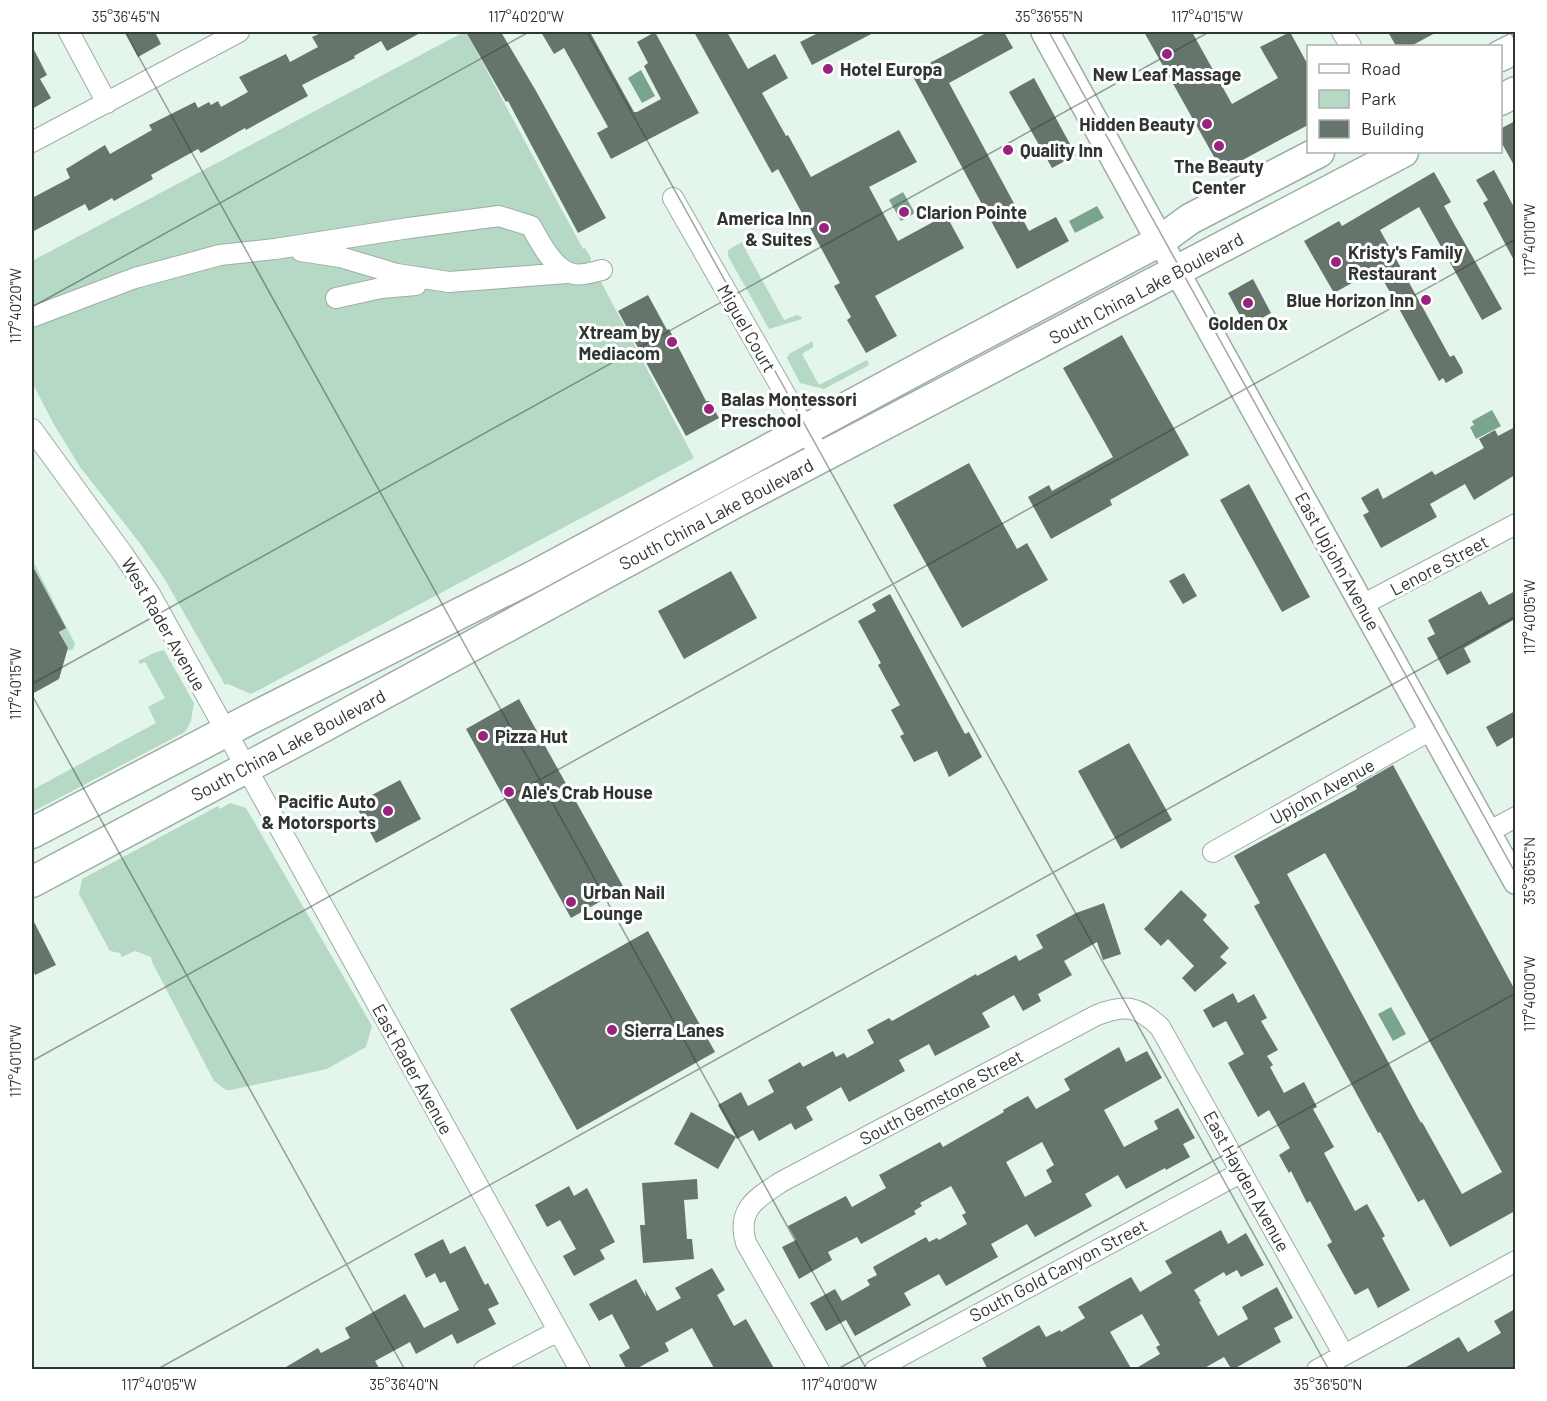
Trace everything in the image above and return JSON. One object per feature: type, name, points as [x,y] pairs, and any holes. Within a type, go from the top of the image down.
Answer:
[{"type":"main road","points":[[1045,32],[1160,241]]},
{"type":"main road","name":"South China Lake Boulevard","points":[[32,833],[225,732],[532,577],[1160,241],[1191,219],[1317,153]]},
{"type":"main road","name":"South China Lake Boulevard","points":[[32,882],[821,457],[1401,153]]},
{"type":"street","points":[[69,32],[107,103]]},
{"type":"street","points":[[32,142],[239,32]]},
{"type":"street","points":[[1342,32],[1350,45]]},
{"type":"street","name":"Miguel Court","points":[[673,198],[821,457]]},
{"type":"street","points":[[32,317],[135,278],[220,255],[499,216],[531,226],[546,254],[567,273]]},
{"type":"street","name":"East Upjohn Avenue","points":[[1160,241],[1515,882]]},
{"type":"street","points":[[275,249],[340,257],[397,274],[449,282]]},
{"type":"street","points":[[336,298],[381,288],[567,273],[576,275],[602,270]]},
{"type":"street","name":"West Rader Avenue","points":[[32,429],[150,594],[245,768]]},
{"type":"street","name":"Lenore Street","points":[[1362,605],[1515,524]]},
{"type":"street","name":"Upjohn Avenue","points":[[1213,852],[1431,730]]},
{"type":"street","name":"East Rader Avenue","points":[[245,768],[580,1370]]},
{"type":"street","points":[[1488,832],[1515,817]]},
{"type":"street","name":"South Gemstone Street","points":[[819,1370],[746,1243],[742,1231],[744,1218],[748,1208],[756,1199],[781,1182],[1097,1015],[1112,1010],[1143,1011]]},
{"type":"street","name":"East Hayden Avenue","points":[[1143,1011],[1160,1027],[1344,1355]]},
{"type":"street","name":"South Gold Canyon Street","points":[[875,1370],[1242,1172]]},
{"type":"street","points":[[1317,1370],[1515,1262]]},
{"type":"street","points":[[484,1370],[558,1331]]},
{"type":"green space","points":[[464,32],[583,249],[585,248],[591,258],[591,263],[694,458],[251,694],[228,684],[225,685],[164,578],[80,467],[53,423],[32,382],[32,261]]},
{"type":"green space","points":[[756,234],[758,238],[744,247],[784,320],[797,315],[802,319],[769,329],[728,256],[728,250]]},
{"type":"green space","points":[[813,342],[813,347],[802,354],[819,385],[867,360],[869,365],[824,389],[800,383],[787,358],[789,354]]},
{"type":"green space","points":[[32,559],[75,644],[69,651],[60,632],[65,628],[39,581],[32,584]]},
{"type":"green space","points":[[164,650],[194,703],[191,721],[185,732],[32,812],[32,790],[156,723],[148,707],[165,698],[145,662],[140,664],[138,661]]},
{"type":"green space","points":[[230,803],[246,808],[372,1026],[366,1047],[327,1069],[226,1090],[214,1081],[151,957],[135,951],[122,957],[120,953],[110,951],[79,894],[82,879],[218,806],[220,809]]},
{"type":"shaded area","points":[[641,70],[655,96],[642,103],[628,78]]},
{"type":"shaded area","points":[[903,192],[915,213],[901,221],[889,200]]},
{"type":"shaded area","points":[[1097,206],[1104,218],[1075,233],[1069,221]]},
{"type":"shaded area","points":[[1492,410],[1501,426],[1476,439],[1470,427],[1474,425],[1472,421]]},
{"type":"shaded area","points":[[1391,1007],[1406,1034],[1393,1041],[1378,1014]]},
{"type":"building","points":[[125,32],[155,32],[161,44],[138,57]]},
{"type":"building","points":[[323,32],[422,32],[387,51],[381,41],[354,56],[355,58],[302,85],[308,96],[246,130],[245,128],[201,153],[198,149],[151,175],[153,179],[114,201],[112,198],[89,211],[85,204],[32,232],[32,198],[70,178],[66,169],[105,145],[110,154],[152,130],[149,125],[195,102],[198,108],[209,102],[211,105],[218,101],[221,107],[248,92],[239,77],[286,54],[290,62],[318,47],[312,37]]},
{"type":"building","points":[[466,32],[501,32],[606,218],[578,233],[508,101],[506,102]]},
{"type":"building","points":[[541,32],[590,32],[634,112],[637,112],[661,99],[644,66],[648,63],[637,42],[655,32],[699,113],[611,159],[597,133],[608,127],[564,48],[554,54]]},
{"type":"building","points":[[694,32],[727,32],[748,69],[775,54],[788,78],[762,93],[811,177],[899,130],[917,162],[869,187],[898,241],[946,215],[964,248],[875,296],[897,336],[866,353],[847,320],[851,317],[834,286],[840,283],[778,169],[772,173]]},
{"type":"building","points":[[820,32],[875,32],[812,65],[800,42]]},
{"type":"building","points":[[988,32],[1004,32],[1013,48],[949,83],[1029,231],[1056,217],[1069,241],[1017,269],[911,73]]},
{"type":"building","points":[[1144,32],[1192,32],[1232,104],[1278,78],[1260,47],[1290,32],[1307,63],[1307,126],[1222,171]]},
{"type":"building","points":[[1388,32],[1437,32],[1413,45],[1395,45]]},
{"type":"building","points":[[32,46],[47,75],[40,79],[51,98],[32,109]]},
{"type":"building","points":[[1034,78],[1076,155],[1052,168],[1009,92]]},
{"type":"building","points":[[1515,121],[1515,167],[1502,144],[1502,128]]},
{"type":"building","points":[[1494,170],[1515,209],[1515,262],[1483,203],[1488,200],[1476,180]]},
{"type":"building","points":[[1434,172],[1451,202],[1444,206],[1502,309],[1482,320],[1419,207],[1380,230],[1450,357],[1454,355],[1462,369],[1463,373],[1446,383],[1443,378],[1439,381],[1377,269],[1334,293],[1304,241],[1339,221],[1342,226]]},
{"type":"building","points":[[1253,279],[1271,313],[1246,327],[1228,293]]},
{"type":"building","points":[[648,295],[667,330],[669,329],[706,401],[709,401],[719,418],[686,436],[618,311]]},
{"type":"building","points":[[1122,335],[1189,455],[1110,500],[1112,505],[1051,539],[1028,497],[1049,485],[1052,491],[1113,457],[1063,368]]},
{"type":"building","points":[[1515,427],[1515,475],[1474,500],[1465,484],[1430,504],[1437,517],[1381,548],[1363,515],[1369,512],[1361,498],[1378,488],[1383,499],[1432,471],[1435,475],[1484,448],[1479,439],[1495,430],[1498,436]]},
{"type":"building","points":[[969,463],[1017,549],[1027,543],[1048,580],[962,628],[893,505]]},
{"type":"building","points":[[1249,484],[1310,597],[1282,612],[1220,500]]},
{"type":"building","points":[[32,565],[66,628],[59,632],[68,648],[59,679],[32,694]]},
{"type":"building","points":[[731,571],[757,618],[684,659],[658,611]]},
{"type":"building","points":[[1184,573],[1197,596],[1183,604],[1169,581]]},
{"type":"building","points":[[1481,591],[1489,605],[1515,591],[1515,619],[1464,648],[1471,662],[1447,675],[1427,638],[1435,634],[1428,620]]},
{"type":"building","points":[[890,594],[965,734],[969,732],[982,757],[949,777],[937,751],[914,762],[900,736],[904,734],[891,710],[900,705],[858,621],[876,611],[872,604]]},
{"type":"building","points":[[519,699],[624,888],[571,918],[466,729]]},
{"type":"building","points":[[1515,711],[1515,736],[1497,747],[1486,727]]},
{"type":"building","points":[[1129,743],[1172,820],[1121,849],[1078,771]]},
{"type":"building","points":[[1393,765],[1515,990],[1515,1211],[1450,1247],[1424,1199],[1418,1202],[1380,1132],[1378,1133],[1254,906],[1260,903],[1234,856],[1357,789],[1356,786]],"holes":[[[1325,853],[1502,1172],[1462,1194],[1421,1123],[1287,874]]]},
{"type":"building","name":"Pacific Auto & Motorsports","points":[[400,780],[421,819],[376,843],[355,804]]},
{"type":"building","points":[[1181,890],[1207,915],[1203,920],[1229,948],[1220,957],[1227,963],[1195,992],[1182,978],[1194,966],[1168,939],[1161,946],[1144,929]]},
{"type":"building","points":[[1104,903],[1121,954],[1103,960],[1097,942],[1064,961],[1072,975],[1038,994],[1041,1001],[1023,1011],[1014,995],[982,1013],[990,1027],[935,1056],[929,1044],[899,1060],[905,1071],[849,1102],[841,1087],[806,1107],[813,1120],[795,1130],[791,1123],[759,1141],[753,1130],[737,1139],[718,1105],[741,1092],[748,1106],[774,1092],[768,1080],[800,1062],[803,1067],[833,1051],[836,1057],[844,1053],[847,1058],[874,1043],[867,1030],[889,1018],[892,1021],[976,974],[977,976],[1016,955],[1019,961],[1043,948],[1036,935],[1076,913]]},
{"type":"building","points":[[32,918],[56,965],[35,975],[32,967]]},
{"type":"building","name":"Sierra Lanes","points":[[648,931],[715,1052],[577,1130],[510,1009]]},
{"type":"building","points":[[1233,993],[1238,1003],[1254,994],[1267,1018],[1261,1021],[1278,1050],[1267,1056],[1273,1065],[1270,1067],[1284,1093],[1304,1082],[1317,1107],[1313,1109],[1334,1147],[1324,1153],[1355,1211],[1367,1204],[1410,1290],[1378,1308],[1368,1288],[1355,1295],[1327,1245],[1332,1242],[1310,1201],[1307,1203],[1291,1171],[1289,1173],[1279,1155],[1290,1148],[1269,1110],[1258,1117],[1228,1063],[1244,1054],[1226,1021],[1213,1028],[1203,1010]]},
{"type":"building","points":[[1119,1047],[1126,1062],[1147,1051],[1162,1078],[1104,1110],[1124,1147],[1158,1129],[1154,1121],[1178,1108],[1195,1138],[1183,1144],[1190,1157],[1126,1189],[1118,1175],[1085,1194],[1092,1206],[1035,1237],[1027,1224],[991,1244],[998,1257],[946,1286],[939,1274],[904,1293],[911,1305],[855,1336],[846,1320],[826,1331],[810,1303],[835,1289],[842,1301],[870,1285],[867,1280],[877,1275],[873,1267],[926,1237],[929,1242],[937,1238],[939,1240],[967,1224],[962,1215],[966,1213],[951,1186],[920,1203],[922,1206],[914,1211],[916,1214],[861,1244],[857,1237],[828,1252],[832,1260],[799,1279],[782,1247],[796,1240],[788,1226],[846,1196],[852,1207],[886,1188],[879,1175],[940,1142],[943,1147],[1028,1096],[1036,1109],[1070,1090],[1064,1079]],"holes":[[[1042,1142],[1054,1165],[1046,1170],[1052,1182],[1025,1197],[1006,1162]]]},
{"type":"building","points":[[691,1112],[736,1137],[718,1169],[674,1144]]},
{"type":"building","points":[[697,1179],[698,1199],[684,1200],[687,1239],[692,1239],[694,1259],[643,1263],[640,1225],[645,1225],[642,1183]]},
{"type":"building","points":[[569,1186],[574,1196],[587,1188],[615,1242],[600,1250],[605,1259],[574,1276],[563,1256],[576,1249],[560,1220],[547,1227],[535,1205]]},
{"type":"building","points":[[1221,1230],[1228,1244],[1246,1233],[1264,1265],[1241,1277],[1237,1270],[1226,1276],[1224,1272],[1194,1290],[1201,1301],[1199,1302],[1218,1336],[1248,1319],[1242,1307],[1277,1287],[1293,1318],[1274,1328],[1281,1342],[1232,1370],[1224,1357],[1201,1370],[1133,1370],[1160,1354],[1156,1347],[1160,1345],[1142,1314],[1110,1332],[1132,1370],[988,1370],[982,1358],[1039,1325],[1046,1337],[1060,1330],[1061,1332],[1085,1318],[1078,1307],[1131,1277],[1140,1292],[1172,1273],[1165,1261]]},
{"type":"building","points":[[443,1239],[450,1254],[465,1246],[485,1285],[488,1283],[499,1304],[488,1309],[496,1324],[457,1344],[452,1334],[416,1354],[410,1342],[375,1361],[380,1370],[281,1370],[318,1348],[321,1353],[350,1338],[345,1328],[405,1294],[424,1328],[459,1310],[445,1281],[440,1283],[435,1273],[426,1278],[414,1254]]},
{"type":"building","points":[[712,1268],[725,1290],[717,1295],[734,1326],[746,1319],[775,1370],[715,1370],[692,1328],[665,1343],[669,1351],[634,1370],[627,1370],[619,1355],[630,1348],[612,1314],[599,1321],[589,1304],[636,1279],[657,1311],[681,1298],[675,1288]]},
{"type":"building","points":[[1515,1309],[1515,1370],[1401,1370],[1459,1337],[1468,1352],[1501,1333],[1494,1321]]},
{"type":"place","name":"New Leaf Massage","points":[[1167,54]]},
{"type":"place","name":"Hotel Europa","points":[[828,69]]},
{"type":"place","name":"Hidden Beauty","points":[[1207,124]]},
{"type":"place","name":"The Beauty Center","points":[[1219,146]]},
{"type":"place","name":"Quality Inn","points":[[1008,150]]},
{"type":"place","name":"Clarion Pointe","points":[[904,212]]},
{"type":"place","name":"America Inn & Suites","points":[[824,228]]},
{"type":"place","name":"Kristy's Family Restaurant","points":[[1336,262]]},
{"type":"place","name":"Blue Horizon Inn","points":[[1426,300]]},
{"type":"place","name":"Golden Ox","points":[[1248,303]]},
{"type":"place","name":"Xtream by Mediacom","points":[[672,342]]},
{"type":"place","name":"Balas Montessori Preschool","points":[[709,409]]},
{"type":"place","name":"Pizza Hut","points":[[483,736]]},
{"type":"place","name":"Ale's Crab House","points":[[509,792]]},
{"type":"place","name":"Pacific Auto & Motorsports","points":[[388,811]]},
{"type":"place","name":"Urban Nail Lounge","points":[[571,902]]},
{"type":"place","name":"Sierra Lanes","points":[[612,1030]]}]
